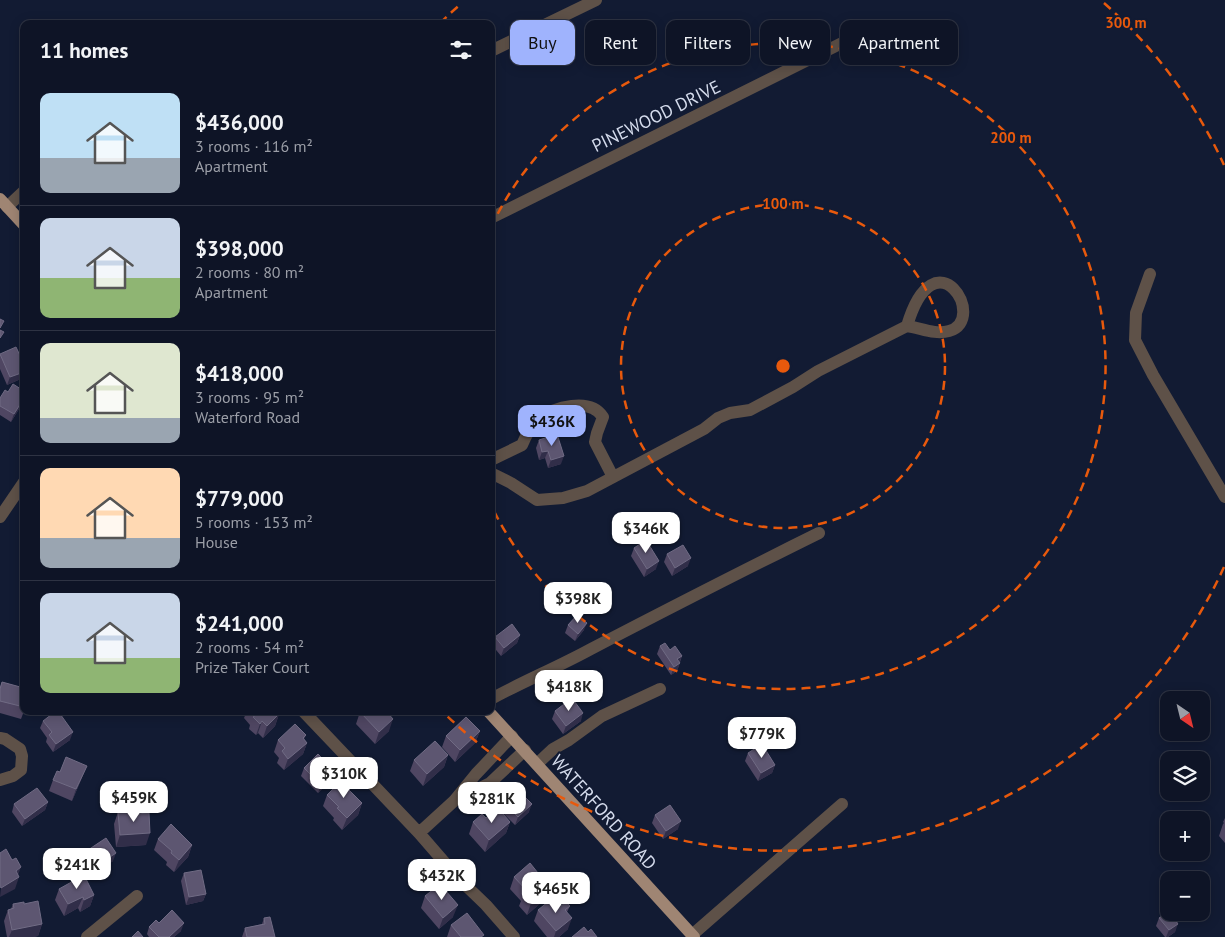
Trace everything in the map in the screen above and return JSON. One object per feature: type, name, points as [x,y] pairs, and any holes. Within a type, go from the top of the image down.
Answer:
[{"type":"main road","points":[[4,203],[20,221]]},
{"type":"main road","name":"WATERFORD ROAD","points":[[492,715],[693,936]]},
{"type":"street","points":[[495,49],[596,0]]},
{"type":"street","name":"PINEWOOD DRIVE","points":[[495,216],[840,44]]},
{"type":"street","points":[[4,203],[20,193]]},
{"type":"street","points":[[1150,274],[1136,313],[1135,340],[1153,375],[1225,497]]},
{"type":"street","points":[[495,475],[537,500],[562,498],[587,491],[704,429],[718,418],[730,413],[750,410],[818,371],[907,326],[940,332],[952,331],[960,325],[964,313],[962,303],[952,286],[942,282],[934,284],[925,290],[917,301],[907,326]]},
{"type":"street","points":[[495,458],[522,445],[524,436],[537,420],[546,414],[558,409],[575,406],[587,407],[597,411],[603,417],[603,421],[596,433],[596,442],[613,477]]},
{"type":"street","points":[[0,517],[20,488]]},
{"type":"street","points":[[495,697],[819,533]]},
{"type":"street","points":[[537,764],[553,749],[602,716],[660,689]]},
{"type":"street","points":[[307,715],[420,833],[458,878],[486,905],[514,937]]},
{"type":"street","points":[[420,833],[454,801],[476,774],[512,736]]},
{"type":"street","points":[[0,738],[20,749],[22,756],[21,770],[13,776],[0,780]]},
{"type":"street","points":[[454,801],[490,783],[525,750]]},
{"type":"street","points":[[693,936],[842,804]]},
{"type":"street","points":[[87,937],[137,896]]},
{"type":"building","points":[[0,319],[4,321],[0,328]]},
{"type":"building","points":[[0,330],[4,332],[0,338]]},
{"type":"building","points":[[16,347],[20,356],[20,373],[10,377],[0,354]]},
{"type":"building","points":[[13,384],[20,388],[20,404],[14,414],[0,406],[0,398],[5,390],[8,392]]},
{"type":"building","points":[[557,434],[564,456],[551,460],[548,451],[542,452],[539,440]]},
{"type":"building","points":[[646,540],[659,561],[647,569],[634,548]]},
{"type":"building","points":[[683,545],[691,558],[675,568],[667,554]]},
{"type":"building","points":[[577,615],[587,623],[578,634],[568,625]]},
{"type":"building","points":[[512,624],[520,635],[504,648],[495,637]]},
{"type":"building","points":[[665,643],[670,650],[675,646],[682,656],[677,659],[680,663],[674,667],[660,646]]},
{"type":"building","points":[[2,682],[20,687],[20,706],[0,701]]},
{"type":"building","points":[[572,698],[583,713],[566,726],[555,711]]},
{"type":"building","points":[[51,715],[61,715],[73,732],[56,744],[49,735],[52,732],[43,721]]},
{"type":"building","points":[[256,715],[278,715],[267,726],[262,721],[260,724],[253,717]]},
{"type":"building","points":[[363,715],[390,715],[393,719],[379,732]]},
{"type":"building","points":[[466,717],[480,731],[460,750],[446,736]]},
{"type":"building","points":[[295,724],[306,735],[303,738],[307,743],[288,759],[282,751],[285,748],[278,740]]},
{"type":"building","points":[[435,741],[448,755],[427,774],[414,760]]},
{"type":"building","points":[[762,744],[775,765],[761,773],[748,753]]},
{"type":"building","points":[[318,754],[326,762],[324,764],[333,774],[321,785],[304,768]]},
{"type":"building","points":[[66,757],[87,766],[76,789],[53,780],[57,771],[60,772]]},
{"type":"building","points":[[343,779],[351,788],[349,790],[362,803],[347,818],[327,795]]},
{"type":"building","points":[[37,788],[48,802],[25,819],[14,804]]},
{"type":"building","points":[[518,790],[532,804],[518,817],[504,803]]},
{"type":"building","points":[[670,805],[681,821],[666,831],[655,815]]},
{"type":"building","points":[[498,808],[510,822],[489,840],[473,822],[482,814],[486,818]]},
{"type":"building","points":[[135,811],[136,814],[149,813],[150,833],[120,835],[118,812]]},
{"type":"building","points":[[171,824],[192,845],[179,860],[158,839]]},
{"type":"building","points":[[106,838],[116,853],[92,869],[82,854]]},
{"type":"building","points":[[6,849],[12,860],[16,858],[21,867],[16,871],[19,877],[1,888],[0,853]]},
{"type":"building","points":[[530,863],[538,873],[536,875],[548,888],[531,903],[523,894],[527,891],[514,877]]},
{"type":"building","points":[[201,870],[206,894],[189,897],[184,873]]},
{"type":"building","points":[[84,875],[94,895],[84,900],[83,897],[68,904],[59,889]]},
{"type":"building","points":[[440,884],[458,905],[443,918],[425,896]]},
{"type":"building","points":[[554,897],[561,906],[566,902],[570,906],[565,910],[572,918],[556,931],[538,910]]},
{"type":"building","points":[[38,901],[42,924],[12,930],[8,910],[14,908],[13,904]]},
{"type":"building","points":[[172,910],[184,923],[169,937],[159,937],[149,927],[156,920],[159,923]]},
{"type":"building","points":[[467,913],[484,935],[481,937],[461,937],[451,925]]},
{"type":"building","points":[[270,917],[275,937],[247,937],[245,928],[265,924],[264,918]]},
{"type":"building","points":[[1162,921],[1176,921],[1178,924],[1169,930]]},
{"type":"building","points":[[584,927],[588,932],[591,929],[597,937],[572,937]]},
{"type":"building","points":[[138,931],[143,937],[132,937]]}]
